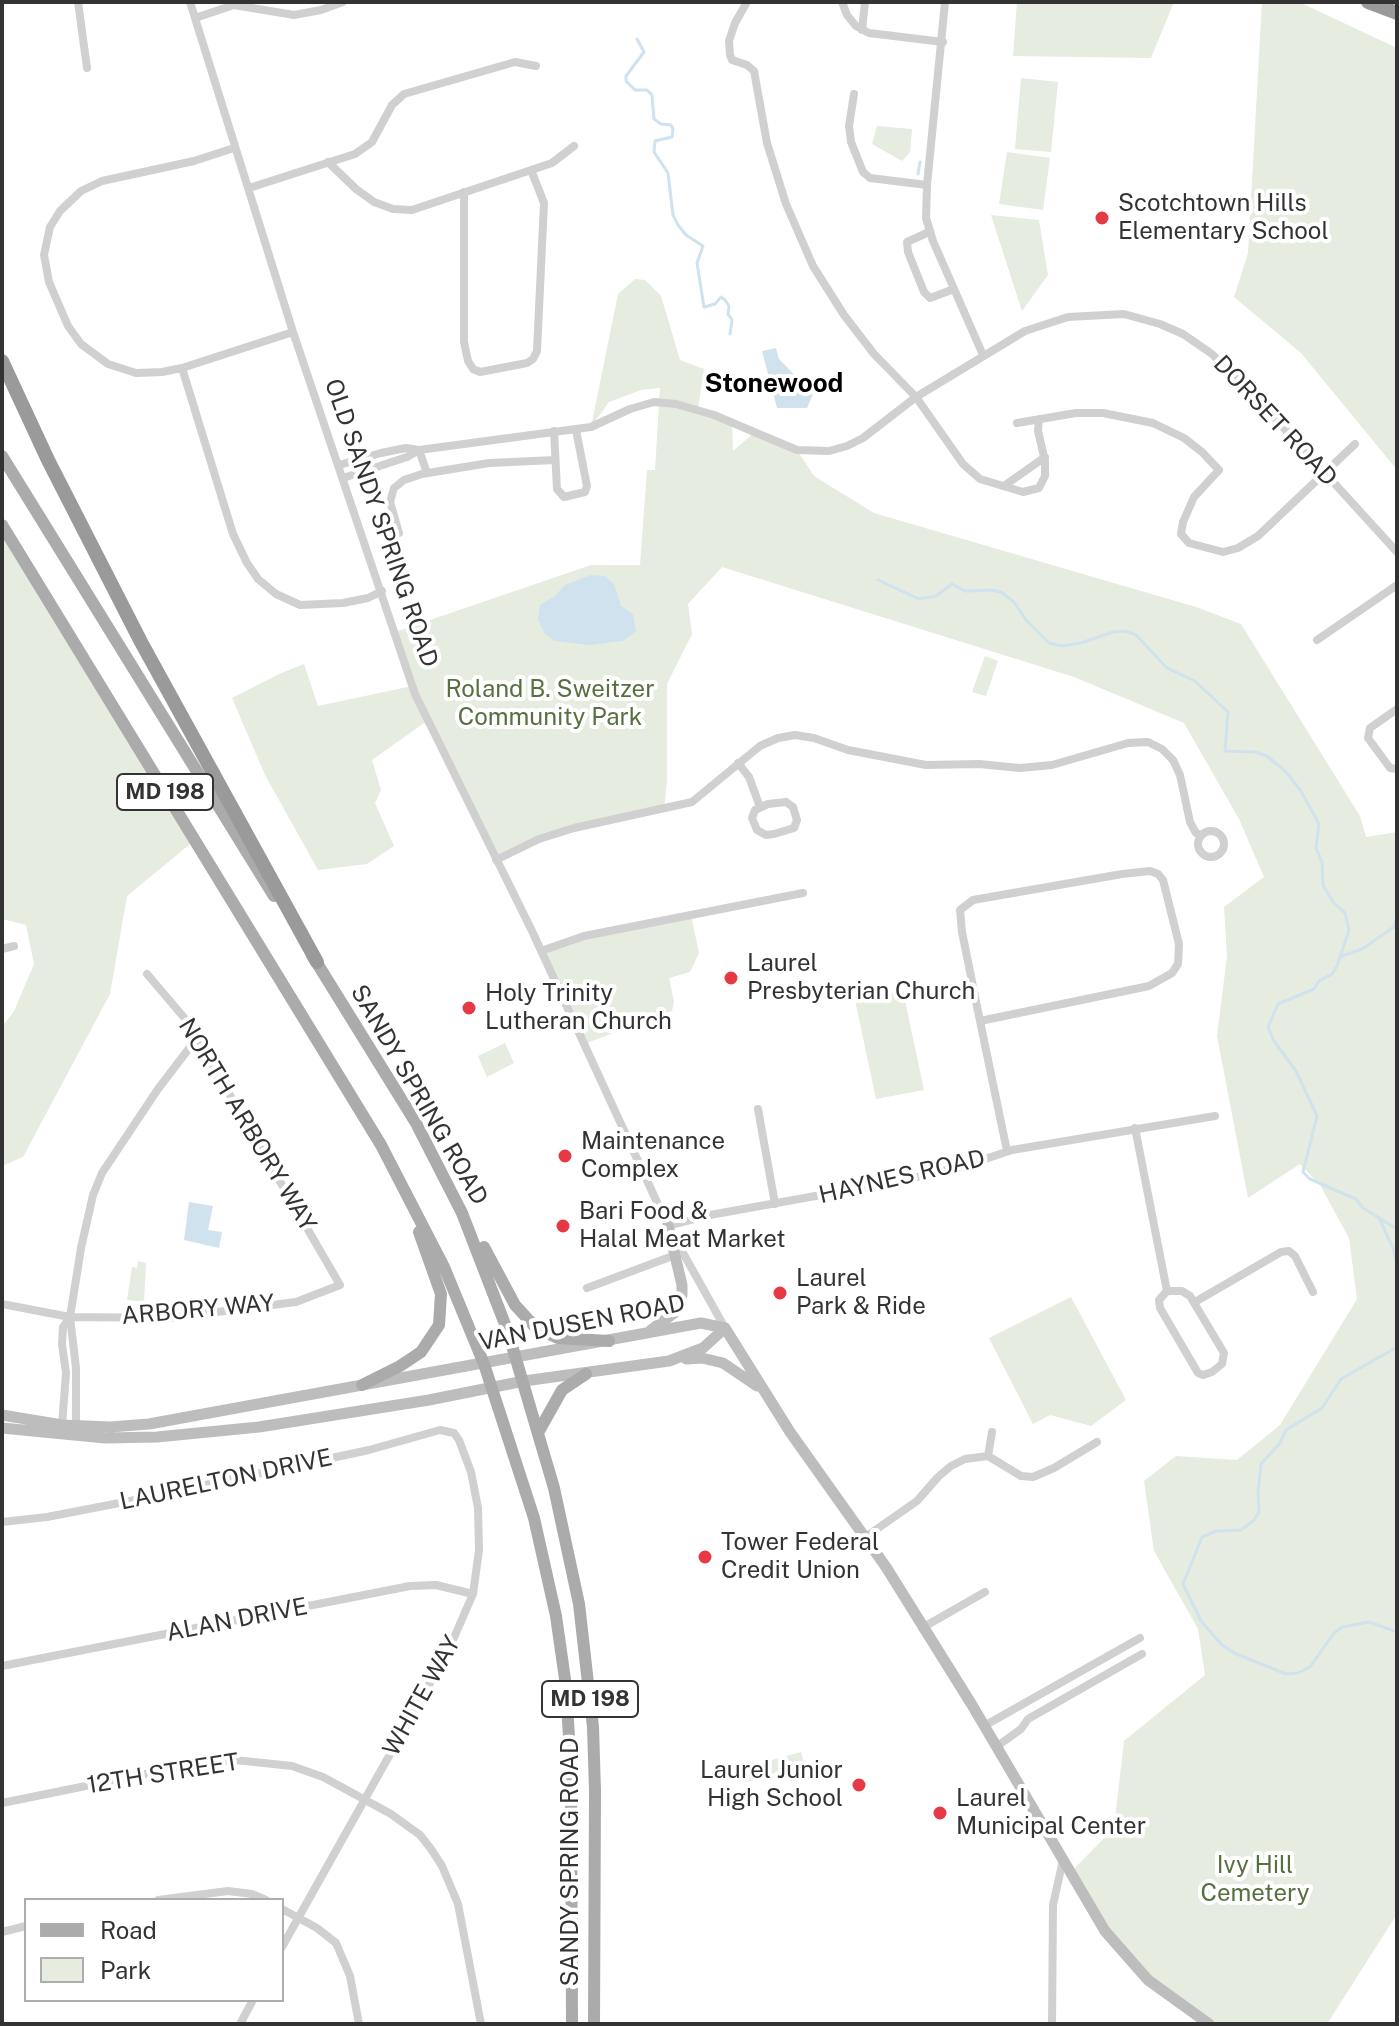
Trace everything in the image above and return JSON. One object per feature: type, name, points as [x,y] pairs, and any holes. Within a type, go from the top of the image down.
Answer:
[{"type":"highway","points":[[1368,2],[1397,13]]},
{"type":"highway","points":[[2,361],[48,460],[141,642],[317,962]]},
{"type":"main road","name":"SANDY SPRING ROAD","points":[[2,456],[171,733],[317,962],[439,1166],[479,1251],[539,1431],[579,1604],[593,1727],[594,2024]]},
{"type":"main road","name":"SANDY SPRING ROAD","points":[[2,525],[381,1145],[444,1267],[484,1364],[534,1518],[556,1616],[566,1686],[571,1772],[572,2024]]},
{"type":"main road","points":[[362,1385],[421,1352],[439,1325],[442,1309],[435,1273],[381,1145]]},
{"type":"main road","points":[[439,1166],[524,1318],[536,1328],[558,1338],[609,1341]]},
{"type":"main road","points":[[539,1431],[562,1390],[586,1374]]},
{"type":"street","points":[[78,2],[87,68]]},
{"type":"street","name":"OLD SANDY SPRING ROAD","points":[[190,2],[293,332],[415,694],[541,951],[668,1226]]},
{"type":"street","points":[[195,18],[234,5],[294,15],[343,2]]},
{"type":"street","points":[[747,2],[729,41],[730,55],[732,60],[752,68],[755,74],[772,160],[798,235],[813,266],[844,315],[874,354],[916,397],[969,470],[980,479],[1023,492],[1039,488],[1045,476],[1039,419]]},
{"type":"street","points":[[842,2],[847,15],[862,30],[879,35],[943,42]]},
{"type":"street","points":[[862,30],[865,2]]},
{"type":"street","points":[[945,2],[926,218],[929,232],[983,355]]},
{"type":"street","points":[[249,188],[355,154],[372,142],[392,105],[404,94],[515,62],[536,66]]},
{"type":"street","points":[[854,94],[849,126],[852,147],[863,172],[870,178],[927,185]]},
{"type":"street","points":[[328,162],[374,202],[393,209],[412,210],[552,163],[574,146]]},
{"type":"street","points":[[234,148],[194,161],[111,178],[88,187],[60,211],[46,239],[44,255],[49,282],[68,326],[81,344],[99,359],[127,371],[154,373],[182,368],[293,332]]},
{"type":"street","points":[[464,192],[464,342],[468,361],[473,369],[480,372],[527,363],[537,351],[544,203],[531,170]]},
{"type":"street","points":[[929,232],[907,242],[924,292],[930,298],[954,289]]},
{"type":"street","name":"DORSET ROAD","points":[[343,478],[407,457],[419,450],[576,430],[598,425],[641,405],[659,402],[723,418],[797,450],[822,452],[855,443],[916,397],[1025,331],[1068,317],[1124,314],[1183,334],[1212,354],[1397,552]]},
{"type":"street","points":[[182,368],[233,534],[258,579],[276,594],[300,605],[343,603],[368,598],[382,591]]},
{"type":"street","points":[[1017,423],[1076,413],[1119,414],[1167,429],[1202,452],[1219,470],[1194,497],[1181,534],[1189,543],[1202,548],[1230,551],[1258,536],[1355,444]]},
{"type":"street","points":[[554,431],[556,483],[560,495],[564,497],[578,496],[585,492],[587,486],[576,430]]},
{"type":"street","points":[[339,465],[394,451],[419,450],[427,473]]},
{"type":"street","points":[[1004,486],[1045,457]]},
{"type":"street","points":[[399,533],[391,509],[394,488],[404,480],[489,463],[555,460]]},
{"type":"street","points":[[1317,640],[1395,590]]},
{"type":"street","points":[[1397,709],[1370,728],[1368,738],[1390,768],[1397,769]]},
{"type":"street","points":[[496,860],[539,839],[574,828],[692,802],[760,746],[786,736],[803,736],[848,750],[926,765],[979,764],[1020,768],[1052,765],[1128,743],[1148,742],[1162,749],[1177,767],[1190,822],[1196,833],[1201,835]]},
{"type":"street","points":[[738,763],[753,785],[760,807]]},
{"type":"street","points":[[786,802],[793,807],[797,820],[794,828],[774,834],[761,833],[753,825],[752,818],[760,807],[786,802]]},
{"type":"street","points":[[980,1021],[1149,986],[1172,973],[1178,964],[1179,944],[1163,880],[1150,871],[1140,871],[967,903],[960,910],[960,922],[980,1021],[1007,1151]]},
{"type":"street","points":[[541,951],[584,936],[803,893]]},
{"type":"street","points":[[2,949],[14,946]]},
{"type":"street","name":"NORTH ARBORY WAY","points":[[147,974],[173,1002],[197,1038],[339,1281]]},
{"type":"street","points":[[72,1431],[76,1368],[70,1317],[93,1195],[102,1173],[158,1089],[197,1038]]},
{"type":"street","points":[[758,1109],[775,1204]]},
{"type":"street","name":"HAYNES ROAD","points":[[668,1226],[686,1220],[904,1180],[967,1165],[1007,1151],[1215,1116]]},
{"type":"street","points":[[1135,1128],[1167,1291]]},
{"type":"street","points":[[668,1226],[679,1254],[763,1390],[886,1567],[984,1726],[1090,1910],[1134,1966],[1163,1992],[1209,2024]]},
{"type":"street","points":[[1195,1302],[1281,1252],[1289,1251],[1295,1256],[1313,1292]]},
{"type":"street","points":[[587,1288],[679,1254]]},
{"type":"street","points":[[638,1336],[667,1320],[679,1305],[682,1285],[679,1254]]},
{"type":"street","name":"ARBORY WAY","points":[[2,1304],[70,1317],[162,1318],[296,1302],[337,1288],[339,1281]]},
{"type":"street","points":[[1167,1291],[1182,1291],[1195,1302],[1225,1358],[1219,1367],[1203,1375],[1198,1373],[1160,1308],[1159,1300],[1167,1291]]},
{"type":"street","points":[[62,1425],[66,1373],[63,1327],[70,1317]]},
{"type":"street","name":"VAN DUSEN ROAD","points":[[2,1415],[62,1425],[72,1431],[149,1424],[701,1323],[725,1328]]},
{"type":"street","name":"VAN DUSEN ROAD","points":[[2,1428],[157,1437],[259,1427],[524,1381],[669,1361],[703,1348],[725,1328]]},
{"type":"street","points":[[669,1361],[702,1358],[723,1363],[763,1390]]},
{"type":"street","name":"LAURELTON DRIVE","points":[[2,1522],[47,1517],[140,1499],[369,1450],[447,1429]]},
{"type":"street","name":"WHITE WAY","points":[[284,1943],[449,1649],[473,1594],[479,1550],[477,1500],[463,1449],[454,1433],[447,1429]]},
{"type":"street","points":[[988,1456],[992,1432]]},
{"type":"street","points":[[864,1538],[917,1501],[951,1466],[965,1459],[988,1456],[1021,1476],[1033,1477],[1097,1442]]},
{"type":"street","name":"ALAN DRIVE","points":[[2,1666],[410,1586],[436,1585],[473,1594]]},
{"type":"street","points":[[922,1628],[985,1592]]},
{"type":"street","points":[[984,1726],[1140,1638]]},
{"type":"street","points":[[996,1747],[1021,1729],[1028,1719],[1142,1654]]},
{"type":"street","name":"12TH STREET","points":[[2,1803],[194,1764],[235,1760],[270,1762],[305,1769],[391,1814],[420,1835],[442,1866],[458,1904],[481,2024]]},
{"type":"street","points":[[1052,2024],[1053,1905],[1063,1860]]},
{"type":"street","points":[[174,1898],[228,1891],[261,1898]]},
{"type":"street","points":[[284,1910],[329,1936],[341,1951],[350,1976],[359,2024]]},
{"type":"street","points":[[2,1932],[24,1926]]},
{"type":"street","points":[[240,2024],[252,2002]]},
{"type":"green space","points":[[1017,2],[1174,2],[1151,58],[1013,56]]},
{"type":"green space","points":[[1262,2],[1299,2],[1397,48],[1397,470],[1301,353],[1234,297],[1248,253]]},
{"type":"green space","points":[[1021,78],[1058,82],[1051,152],[1015,149]]},
{"type":"green space","points":[[877,126],[912,129],[910,152],[902,161],[872,144]]},
{"type":"green space","points":[[1007,152],[1050,158],[1043,210],[999,204]]},
{"type":"green space","points":[[991,215],[1039,220],[1048,275],[1022,311]]},
{"type":"green space","points":[[635,279],[645,280],[661,296],[680,360],[704,369],[698,409],[732,421],[733,451],[756,431],[797,450],[814,476],[874,513],[1196,607],[1241,624],[1360,816],[1366,837],[1397,832],[1397,1914],[1327,2024],[1209,2024],[1163,1992],[1114,1943],[1070,1873],[1114,1828],[1124,1741],[1205,1675],[1198,1629],[1154,1551],[1144,1481],[1176,1456],[1237,1460],[1280,1425],[1357,1299],[1349,1238],[1320,1185],[1300,1164],[1248,1198],[1217,1036],[1227,956],[1224,907],[1264,877],[1239,819],[1184,723],[1074,677],[722,567],[688,604],[692,634],[667,684],[664,809],[574,828],[496,860],[427,721],[372,760],[381,790],[375,803],[394,846],[367,864],[318,870],[265,775],[232,698],[304,664],[318,706],[412,686],[395,632],[591,565],[640,565],[647,470],[655,470],[660,388],[641,390],[609,402],[591,427],[618,294]]},
{"type":"green space","points":[[2,525],[195,840],[127,896],[110,994],[23,1157],[2,1166],[2,1027],[14,1011],[34,964],[26,925],[2,919]]},
{"type":"green space","points":[[985,656],[998,661],[986,696],[972,692]]},
{"type":"green space","points":[[691,915],[699,953],[690,972],[669,978],[674,1002],[672,1011],[584,1044],[541,951],[570,939]]},
{"type":"green space","points":[[903,991],[924,1090],[876,1099],[855,1000]]},
{"type":"green space","points":[[505,1043],[514,1063],[487,1077],[478,1056]]},
{"type":"green space","points":[[138,1261],[146,1263],[144,1302],[127,1300],[132,1267],[137,1268]]},
{"type":"green space","points":[[1071,1297],[1126,1400],[1091,1426],[1050,1415],[1033,1424],[989,1338]]},
{"type":"green space","points":[[801,1752],[805,1766],[746,1782],[742,1768]]},
{"type":"water","points":[[776,348],[779,359],[813,394],[807,408],[777,408],[762,351]]},
{"type":"water","points":[[591,575],[605,576],[614,584],[621,606],[633,614],[636,631],[623,641],[590,645],[555,641],[545,634],[538,620],[540,605],[565,585]]},
{"type":"water","points":[[189,1202],[213,1206],[208,1230],[222,1232],[219,1248],[184,1240]]},
{"type":"waterway","points":[[637,39],[644,52],[626,76],[626,81],[635,90],[647,90],[652,95],[654,119],[671,125],[673,129],[672,137],[655,141],[654,152],[668,173],[673,215],[678,225],[686,235],[703,246],[697,263],[704,307],[715,304],[721,297],[725,300],[732,320],[730,334]]},
{"type":"waterway","points":[[918,174],[920,162]]},
{"type":"waterway","points":[[878,580],[919,599],[936,596],[952,584],[965,591],[1001,592],[1014,602],[1026,620],[1049,643],[1062,646],[1113,632],[1125,631],[1136,635],[1167,668],[1195,681],[1228,712],[1225,751],[1255,752],[1267,756],[1286,772],[1301,791],[1319,824],[1316,848],[1322,862],[1323,885],[1333,902],[1345,913],[1349,930],[1332,974],[1319,981],[1314,989],[1278,1004],[1268,1027],[1274,1041],[1296,1071],[1317,1116],[1303,1172],[1310,1179],[1356,1199],[1363,1208],[1397,1229]]},
{"type":"waterway","points":[[1342,956],[1362,949],[1394,927],[1397,915]]},
{"type":"waterway","points":[[1379,1218],[1397,1265]]},
{"type":"waterway","points":[[1397,1347],[1341,1379],[1322,1408],[1286,1430],[1280,1443],[1261,1464],[1259,1512],[1254,1520],[1241,1530],[1216,1531],[1202,1537],[1183,1584],[1201,1621],[1221,1644],[1234,1653],[1286,1674],[1310,1667],[1334,1633],[1342,1627],[1369,1622],[1397,1632]]},
{"type":"place","name":"Scotchtown Hills Elementary School","points":[[1102,218]]},
{"type":"place","name":"Laurel Presbyterian Church","points":[[731,978]]},
{"type":"place","name":"Holy Trinity Lutheran Church","points":[[469,1008]]},
{"type":"place","name":"Maintenance Complex","points":[[565,1156]]},
{"type":"place","name":"Bari Food & Halal Meat Market","points":[[563,1226]]},
{"type":"place","name":"Laurel Park & Ride","points":[[780,1293]]},
{"type":"place","name":"Tower Federal Credit Union","points":[[705,1557]]},
{"type":"place","name":"Laurel Junior High School","points":[[859,1785]]},
{"type":"place","name":"Laurel Municipal Center","points":[[940,1813]]},
{"type":"district","name":"Stonewood","points":[[774,384]]},
{"type":"park label","name":"Roland B. Sweitzer Community Park","points":[[550,704]]},
{"type":"park label","name":"Ivy Hill Cemetery","points":[[1255,1880]]}]
